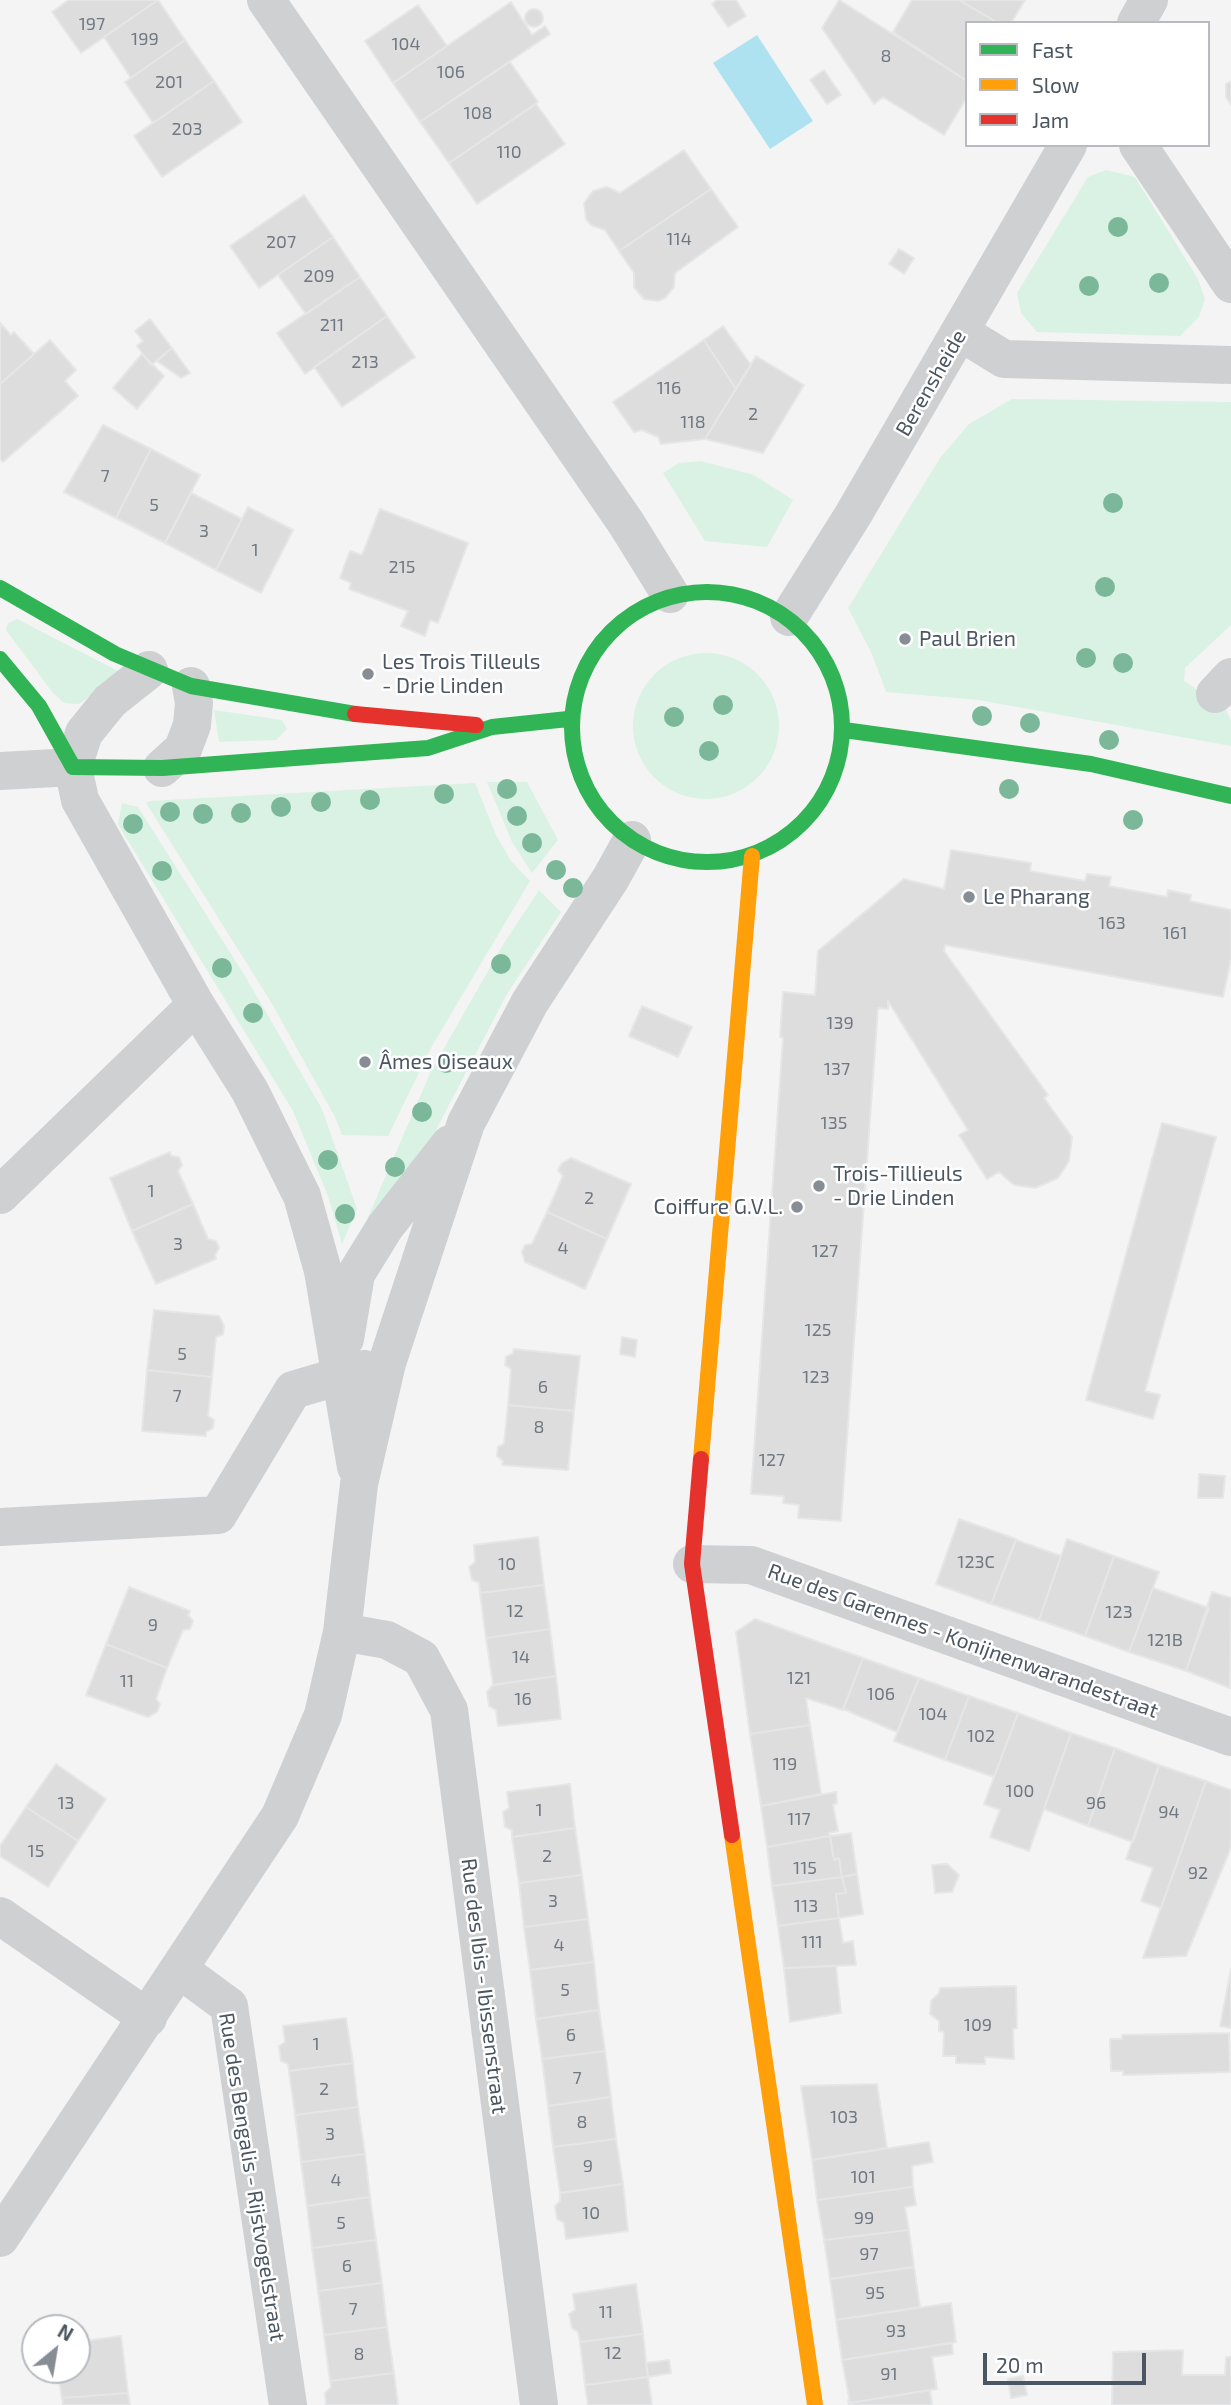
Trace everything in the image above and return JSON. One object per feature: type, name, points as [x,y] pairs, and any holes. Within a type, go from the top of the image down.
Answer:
[{"type":"street","points":[[266,0],[626,523],[670,594]]},
{"type":"street","points":[[1137,21],[1149,0]]},
{"type":"street","name":"Berensheide","points":[[789,617],[960,332],[1067,147]]},
{"type":"street","points":[[1139,147],[1231,284]]},
{"type":"street","points":[[960,332],[1004,359],[1231,365]]},
{"type":"street","points":[[0,587],[73,632],[149,670],[191,686],[358,715],[492,727],[568,719]]},
{"type":"street","points":[[732,592],[789,617],[813,639],[834,677],[844,730],[841,753],[831,785],[812,813],[788,836],[752,856],[716,862],[672,858],[632,840],[595,805],[574,758],[568,719],[590,656],[628,614],[670,594],[732,592]]},
{"type":"street","points":[[0,659],[40,706],[73,767],[80,800],[196,1005],[250,1091],[302,1196],[323,1271],[359,1484]]},
{"type":"street","points":[[73,767],[84,733],[110,701],[149,670]]},
{"type":"street","points":[[162,768],[183,749],[192,725],[194,703],[191,686]]},
{"type":"street","points":[[0,771],[73,767],[162,768],[428,748],[492,727]]},
{"type":"street","points":[[844,730],[1091,764],[1231,796]]},
{"type":"street","points":[[0,2238],[281,1816],[323,1715],[342,1632],[359,1484],[387,1363],[467,1123],[530,1003],[611,878],[632,840]]},
{"type":"street","points":[[752,856],[692,1564],[815,2405]]},
{"type":"street","points":[[0,1195],[196,1005]]},
{"type":"street","points":[[340,1375],[356,1273],[385,1227],[467,1123]]},
{"type":"street","points":[[0,1527],[218,1515],[293,1390],[387,1363]]},
{"type":"street","name":"Rue des Garennes - Konijnenwarandestraat","points":[[692,1564],[751,1565],[1231,1737]]},
{"type":"street","name":"Rue des Ibis - Ibissenstraat","points":[[342,1632],[387,1640],[421,1658],[449,1710],[539,2405]]},
{"type":"street","points":[[0,1916],[148,2018]]},
{"type":"street","name":"Rue des Bengalis - Rijstvogelstraat","points":[[180,1970],[229,2006],[288,2405]]},
{"type":"green space","points":[[1106,170],[1135,177],[1198,279],[1205,299],[1199,317],[1180,336],[1037,332],[1021,313],[1017,293],[1088,177]]},
{"type":"green space","points":[[1012,399],[1231,402],[1231,625],[1185,668],[1184,681],[1225,708],[1231,721],[1231,746],[979,700],[886,692],[872,654],[848,608],[940,458],[969,424]]},
{"type":"green space","points":[[701,461],[754,475],[793,500],[767,547],[705,541],[663,473],[679,463]]},
{"type":"green space","points":[[17,619],[122,673],[79,704],[64,703],[53,693],[6,630],[8,623]]},
{"type":"green space","points":[[706,653],[734,659],[757,675],[773,698],[779,726],[773,754],[757,777],[734,793],[706,799],[678,793],[655,777],[639,754],[633,726],[639,698],[655,675],[678,659]]},
{"type":"green space","points":[[214,710],[282,720],[287,729],[276,740],[219,742]]},
{"type":"green space","points":[[487,782],[527,782],[558,840],[532,873],[512,842]]},
{"type":"green space","points":[[475,783],[496,835],[511,861],[530,881],[432,1046],[388,1136],[342,1135],[335,1117],[271,1002],[146,803]]},
{"type":"green space","points":[[122,803],[138,807],[245,976],[322,1109],[357,1209],[342,1244],[328,1196],[293,1111],[118,824]]},
{"type":"green space","points":[[539,890],[561,912],[507,994],[414,1172],[359,1238],[431,1071],[504,943]]},
{"type":"water","points":[[757,35],[813,121],[770,149],[713,63]]},
{"type":"building","points":[[69,0],[158,0],[81,53],[52,12]]},
{"type":"building","points":[[158,0],[185,40],[131,78],[104,37]]},
{"type":"building","points":[[717,0],[736,0],[746,16],[728,27],[712,4]]},
{"type":"building","points":[[839,0],[965,80],[965,100],[944,135],[883,97],[874,104],[822,28]]},
{"type":"building","points":[[912,0],[959,0],[995,21],[965,21],[965,80],[893,32]]},
{"type":"building","points":[[959,0],[1025,0],[1012,21],[995,21]]},
{"type":"building","points":[[511,2],[532,35],[545,26],[550,34],[420,122],[393,83]]},
{"type":"building","points":[[418,5],[447,46],[393,83],[365,41]]},
{"type":"building","points":[[534,9],[540,12],[543,18],[540,24],[534,27],[528,24],[525,18],[528,12]]},
{"type":"building","points":[[185,40],[214,81],[153,123],[125,82]]},
{"type":"building","points":[[510,62],[538,102],[449,163],[420,122]]},
{"type":"building","points":[[824,70],[841,95],[827,104],[810,80]]},
{"type":"building","points":[[214,81],[242,122],[162,177],[134,136]]},
{"type":"building","points":[[1231,81],[1231,105],[1226,97],[1226,84]]},
{"type":"building","points":[[536,104],[565,144],[477,204],[449,163]]},
{"type":"building","points":[[684,150],[711,189],[619,251],[605,230],[591,225],[586,219],[584,203],[593,191],[607,187],[620,193]]},
{"type":"building","points":[[711,189],[738,227],[675,273],[674,287],[665,298],[658,301],[644,299],[634,287],[634,273],[619,251]]},
{"type":"building","points":[[304,195],[333,237],[259,288],[230,246]]},
{"type":"building","points":[[333,237],[360,277],[306,314],[278,275]]},
{"type":"building","points":[[899,249],[914,258],[904,274],[889,264]]},
{"type":"building","points":[[360,277],[387,316],[305,374],[277,333]]},
{"type":"building","points":[[387,316],[415,357],[342,407],[314,367]]},
{"type":"building","points":[[150,319],[172,348],[151,365],[137,346],[143,341],[135,331]]},
{"type":"building","points":[[0,323],[11,335],[14,332],[34,354],[0,384]]},
{"type":"building","points":[[723,326],[751,365],[736,389],[704,340]]},
{"type":"building","points":[[50,340],[76,370],[65,381],[78,396],[3,462],[0,459],[0,384]]},
{"type":"building","points":[[704,340],[736,389],[705,439],[661,444],[658,437],[642,430],[634,432],[613,402]]},
{"type":"building","points":[[172,348],[190,373],[181,378],[157,361]]},
{"type":"building","points":[[142,354],[164,376],[137,409],[113,388]]},
{"type":"building","points":[[756,356],[804,385],[763,453],[705,439]]},
{"type":"building","points":[[103,425],[151,449],[116,518],[64,492]]},
{"type":"building","points":[[151,449],[200,475],[165,543],[116,518]]},
{"type":"building","points":[[191,493],[242,519],[216,570],[165,543]]},
{"type":"building","points":[[248,507],[293,530],[261,593],[216,570]]},
{"type":"building","points":[[380,509],[468,543],[438,623],[430,620],[425,636],[401,626],[408,611],[349,589],[351,583],[340,578],[350,551],[362,555]]},
{"type":"building","name":"Trois-Tillieuls - Drie Linden","points":[[951,850],[1031,863],[1030,871],[1085,881],[1087,874],[1111,877],[1109,886],[1167,897],[1168,890],[1191,895],[1190,901],[1231,910],[1231,959],[1223,997],[945,945],[944,951],[1048,1095],[1044,1098],[1072,1137],[1069,1161],[1058,1178],[1035,1188],[1014,1185],[999,1172],[987,1179],[959,1135],[968,1130],[888,1001],[888,1009],[878,1008],[841,1521],[798,1518],[799,1505],[783,1503],[784,1496],[751,1494],[783,1038],[780,1037],[783,992],[815,995],[818,951],[904,879],[944,889]]},
{"type":"building","points":[[642,1006],[692,1027],[678,1057],[629,1036]]},
{"type":"building","points":[[1162,1123],[1216,1137],[1145,1391],[1160,1395],[1153,1419],[1086,1400]]},
{"type":"building","points":[[170,1152],[171,1156],[179,1157],[182,1165],[178,1171],[193,1204],[132,1231],[110,1178]]},
{"type":"building","points":[[571,1158],[631,1184],[607,1239],[547,1212],[563,1176],[558,1170],[562,1163]]},
{"type":"building","points":[[193,1204],[208,1239],[216,1241],[219,1248],[216,1259],[156,1284],[132,1231]]},
{"type":"building","points":[[547,1212],[607,1239],[585,1289],[525,1262],[522,1252],[525,1245],[532,1244]]},
{"type":"building","points":[[154,1310],[219,1316],[224,1326],[223,1334],[216,1337],[212,1377],[147,1370]]},
{"type":"building","points":[[622,1337],[637,1340],[635,1357],[620,1354]]},
{"type":"building","points":[[514,1349],[580,1356],[574,1411],[508,1405],[511,1369],[505,1365],[506,1357],[513,1353]]},
{"type":"building","points":[[147,1370],[212,1377],[208,1416],[214,1420],[213,1428],[206,1432],[206,1436],[142,1431]]},
{"type":"building","points":[[508,1405],[574,1411],[568,1470],[502,1465],[503,1461],[497,1456],[498,1447],[504,1444]]},
{"type":"building","points":[[1199,1474],[1225,1476],[1223,1498],[1198,1498]]},
{"type":"building","points":[[959,1519],[1016,1539],[991,1604],[936,1584]]},
{"type":"building","points":[[538,1537],[544,1585],[480,1593],[479,1583],[472,1580],[469,1567],[475,1562],[474,1545]]},
{"type":"building","points":[[1067,1539],[1114,1556],[1085,1636],[1039,1620]]},
{"type":"building","points":[[1016,1540],[1061,1556],[1039,1620],[991,1604]]},
{"type":"building","points":[[1114,1556],[1159,1572],[1129,1652],[1085,1636]]},
{"type":"building","points":[[544,1585],[550,1629],[486,1638],[480,1593]]},
{"type":"building","points":[[129,1587],[190,1611],[188,1615],[193,1621],[190,1629],[183,1630],[167,1668],[106,1644]]},
{"type":"building","points":[[1153,1588],[1209,1608],[1186,1671],[1129,1652]]},
{"type":"building","points":[[1212,1592],[1231,1598],[1230,1688],[1186,1671]]},
{"type":"building","points":[[755,1619],[863,1658],[843,1710],[806,1698],[810,1725],[750,1734],[736,1632]]},
{"type":"building","points":[[550,1629],[556,1676],[493,1685],[486,1638]]},
{"type":"building","points":[[106,1644],[167,1668],[156,1699],[160,1704],[157,1712],[148,1717],[86,1695]]},
{"type":"building","points":[[863,1658],[919,1678],[897,1732],[843,1709]]},
{"type":"building","points":[[556,1676],[561,1719],[498,1726],[496,1710],[489,1706],[487,1692],[493,1685]]},
{"type":"building","points":[[919,1678],[969,1696],[945,1760],[894,1741]]},
{"type":"building","points":[[969,1696],[1018,1713],[994,1777],[945,1760]]},
{"type":"building","points":[[1018,1713],[1071,1733],[1029,1851],[990,1837],[1000,1810],[984,1804]]},
{"type":"building","points":[[810,1725],[821,1794],[761,1806],[750,1734]]},
{"type":"building","points":[[1071,1733],[1115,1748],[1088,1826],[1044,1809]]},
{"type":"building","points":[[1115,1748],[1159,1765],[1133,1842],[1088,1826]]},
{"type":"building","points":[[56,1764],[106,1799],[78,1841],[26,1807]]},
{"type":"building","points":[[1159,1765],[1206,1781],[1161,1908],[1141,1901],[1153,1868],[1126,1859]]},
{"type":"building","points":[[1206,1781],[1231,1790],[1231,1846],[1228,1855],[1186,1956],[1143,1958]]},
{"type":"building","points":[[570,1784],[575,1828],[512,1837],[512,1830],[505,1827],[503,1812],[509,1808],[507,1792]]},
{"type":"building","points":[[836,1792],[837,1803],[833,1805],[838,1831],[829,1833],[830,1836],[767,1847],[761,1806]]},
{"type":"building","points":[[26,1807],[78,1841],[48,1887],[0,1856],[0,1846]]},
{"type":"building","points":[[575,1828],[582,1875],[519,1883],[512,1837]]},
{"type":"building","points":[[851,1833],[857,1874],[842,1877],[839,1858],[834,1860],[830,1836]]},
{"type":"building","points":[[830,1836],[834,1860],[839,1858],[842,1877],[772,1886],[767,1847]]},
{"type":"building","points":[[947,1864],[959,1875],[952,1892],[935,1893],[932,1865]]},
{"type":"building","points":[[857,1874],[863,1914],[839,1918],[836,1894],[846,1893],[842,1877]]},
{"type":"building","points":[[582,1875],[588,1919],[524,1927],[519,1883]]},
{"type":"building","points":[[842,1877],[846,1893],[836,1894],[839,1918],[778,1926],[772,1886]]},
{"type":"building","points":[[839,1918],[843,1943],[853,1941],[856,1965],[784,1968],[778,1926]]},
{"type":"building","points":[[588,1919],[594,1962],[530,1970],[524,1927]]},
{"type":"building","points":[[594,1962],[599,2010],[536,2019],[530,1970]]},
{"type":"building","points":[[836,1966],[841,2013],[790,2022],[784,1968]]},
{"type":"building","points":[[1231,1969],[1231,2023],[1230,2028],[1220,2026]]},
{"type":"building","points":[[1016,1986],[1017,2028],[1013,2029],[1014,2059],[985,2057],[985,2064],[956,2063],[956,2056],[943,2056],[944,2032],[939,2031],[939,2021],[930,2014],[931,2001],[940,1988]]},
{"type":"building","points":[[599,2010],[605,2051],[542,2059],[536,2019]]},
{"type":"building","points":[[346,2018],[353,2063],[289,2071],[288,2064],[281,2061],[279,2046],[285,2042],[283,2026]]},
{"type":"building","points":[[1229,2033],[1230,2072],[1123,2075],[1123,2071],[1111,2071],[1110,2039],[1122,2039],[1122,2035]]},
{"type":"building","points":[[605,2051],[611,2097],[548,2106],[542,2059]]},
{"type":"building","points":[[353,2063],[358,2107],[295,2115],[289,2071]]},
{"type":"building","points":[[877,2084],[887,2148],[812,2160],[801,2086]]},
{"type":"building","points":[[611,2097],[616,2139],[553,2147],[548,2106]]},
{"type":"building","points":[[358,2107],[365,2154],[301,2162],[295,2115]]},
{"type":"building","points":[[616,2139],[623,2184],[560,2193],[553,2147]]},
{"type":"building","points":[[929,2142],[933,2162],[912,2166],[913,2187],[817,2200],[812,2160]]},
{"type":"building","points":[[365,2154],[370,2197],[307,2206],[301,2162]]},
{"type":"building","points":[[623,2184],[628,2231],[566,2239],[564,2223],[557,2219],[555,2206],[560,2201],[560,2193]]},
{"type":"building","points":[[913,2187],[916,2205],[905,2207],[909,2230],[824,2240],[817,2200]]},
{"type":"building","points":[[370,2197],[376,2240],[312,2248],[307,2206]]},
{"type":"building","points":[[909,2230],[914,2267],[830,2279],[824,2240]]},
{"type":"building","points":[[376,2240],[382,2283],[318,2291],[312,2248]]},
{"type":"building","points":[[914,2267],[920,2307],[836,2320],[830,2279]]},
{"type":"building","points":[[382,2283],[387,2327],[324,2335],[318,2291]]},
{"type":"building","points":[[636,2284],[643,2334],[580,2342],[578,2332],[572,2328],[569,2314],[575,2310],[573,2294]]},
{"type":"building","points":[[951,2303],[956,2342],[842,2360],[836,2320]]},
{"type":"building","points":[[387,2327],[394,2373],[330,2381],[324,2335]]},
{"type":"building","points":[[643,2334],[648,2377],[585,2385],[580,2342]]},
{"type":"building","points":[[121,2336],[128,2393],[62,2398],[60,2384],[91,2384],[91,2340]]},
{"type":"building","points":[[952,2343],[953,2354],[932,2357],[937,2389],[850,2403],[842,2360]]},
{"type":"building","points":[[1183,2350],[1182,2375],[1225,2375],[1226,2357],[1231,2357],[1231,2405],[1112,2405],[1113,2352]]},
{"type":"building","points":[[669,2360],[671,2373],[648,2377],[646,2363]]},
{"type":"building","points":[[394,2373],[398,2405],[326,2405],[325,2393],[331,2387],[330,2381]]},
{"type":"building","points":[[1023,2376],[1027,2395],[1011,2398],[1008,2379]]},
{"type":"building","points":[[648,2377],[652,2405],[588,2405],[585,2385]]},
{"type":"building","points":[[930,2390],[932,2405],[849,2405],[848,2400],[850,2403]]},
{"type":"building","points":[[128,2393],[130,2405],[63,2405],[62,2398]]},
{"type":"traffic: fast","points":[[0,588],[115,654],[191,686],[355,714]]},
{"type":"traffic: fast","points":[[694,592],[720,592],[759,602],[782,614],[803,631],[820,652],[832,675],[840,701],[842,727],[840,753],[832,779],[820,802],[803,823],[782,840],[746,857],[720,862],[694,862],[668,857],[643,846],[621,832],[602,813],[577,766],[572,740],[572,714],[577,688],[588,663],[602,641],[621,622],[668,597],[694,592]]},
{"type":"traffic: fast","points":[[0,659],[39,706],[73,767],[162,768],[428,748],[492,727],[568,719]]},
{"type":"traffic: fast","points":[[844,730],[1091,764],[1231,796]]},
{"type":"traffic: slow","points":[[701,1459],[752,856]]},
{"type":"traffic: slow","points":[[732,1835],[815,2405]]},
{"type":"traffic: jam","points":[[355,714],[476,725]]},
{"type":"traffic: jam","points":[[701,1459],[692,1564],[732,1835]]},
{"type":"place","name":"Paul Brien","points":[[905,639]]},
{"type":"place","name":"Les Trois Tilleuls - Drie Linden","points":[[368,674]]},
{"type":"place","name":"Le Pharang","points":[[969,897]]},
{"type":"place","name":"Âmes Oiseaux","points":[[365,1062]]},
{"type":"place","name":"Trois-Tillieuls - Drie Linden","points":[[819,1186]]},
{"type":"place","name":"Coiffure G.V.L.","points":[[797,1207]]}]
